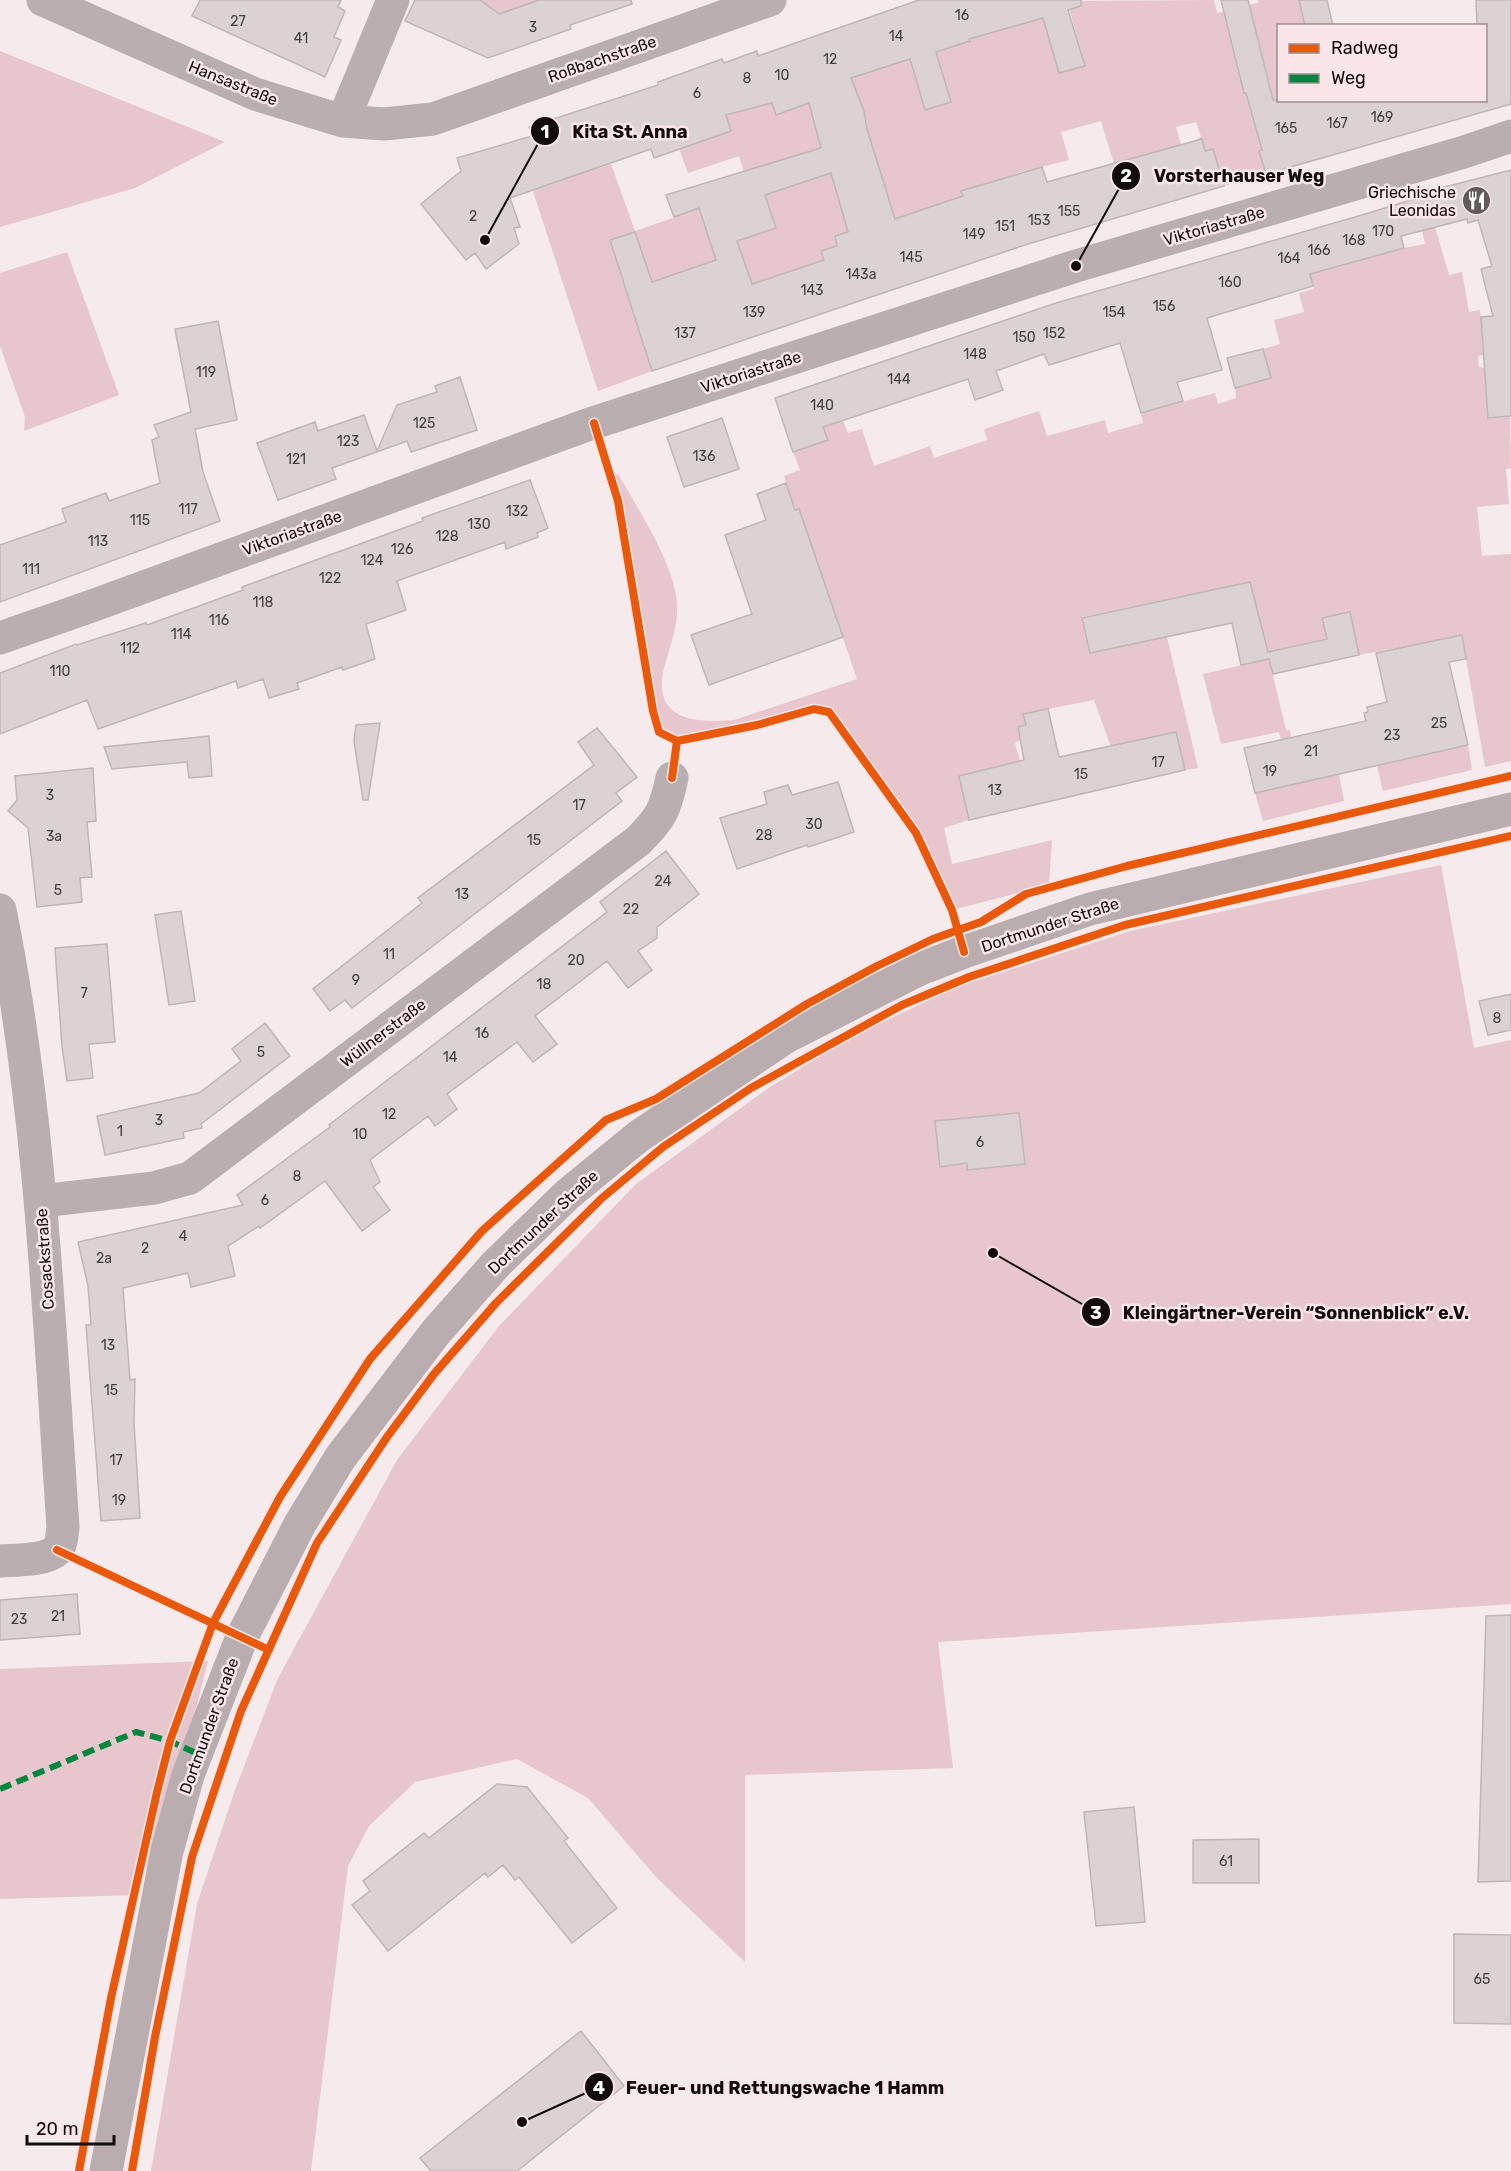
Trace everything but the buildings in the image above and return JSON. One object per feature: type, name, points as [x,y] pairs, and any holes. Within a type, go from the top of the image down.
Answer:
[{"type":"main road","name":"Dortmunder Straße","points":[[106,2171],[167,1851],[188,1775],[242,1637],[300,1524],[340,1458],[436,1332],[496,1264],[568,1194],[639,1136],[786,1037],[920,969],[1090,909],[1511,809]]},
{"type":"street","name":"Hansastraße","points":[[43,0],[255,94],[342,121],[384,124],[433,119]]},
{"type":"street","points":[[342,121],[393,0]]},
{"type":"street","name":"Roßbachstraße","points":[[433,119],[770,0]]},
{"type":"street","name":"Viktoriastraße","points":[[0,638],[587,425],[1076,266],[1511,136]]},
{"type":"street","name":"Wüllnerstraße","points":[[41,1201],[154,1188],[189,1178],[638,841],[656,823],[665,809],[672,778]]},
{"type":"street","name":"Cosackstraße","points":[[0,910],[26,1058],[41,1201],[63,1527],[62,1540],[57,1550],[48,1555],[0,1561]]},
{"type":"shaded area","points":[[472,0],[539,0],[499,14]]},
{"type":"shaded area","points":[[1214,0],[1217,13],[1224,12],[1245,93],[1269,87],[1249,5],[1258,3],[1258,0],[1299,0],[1305,24],[1277,24],[1277,101],[1265,110],[1256,96],[1247,99],[1262,150],[1259,151],[1266,174],[1224,186],[1213,149],[1201,153],[1197,139],[1201,137],[1196,122],[1176,127],[1181,145],[1114,164],[1101,121],[1061,132],[1069,160],[1021,172],[961,192],[966,206],[916,229],[848,232],[835,236],[837,246],[824,260],[764,280],[752,291],[737,241],[776,228],[769,206],[746,179],[739,156],[688,173],[673,132],[739,112],[770,93],[776,115],[809,103],[845,219],[891,205],[851,78],[935,49],[968,42],[970,41],[968,34],[980,36],[1065,11],[1085,65],[1067,1]]},
{"type":"shaded area","points":[[0,51],[225,142],[135,188],[0,227]]},
{"type":"shaded area","points":[[594,164],[596,169],[611,164],[635,231],[699,209],[717,261],[653,281],[657,298],[631,307],[652,371],[598,391],[533,191],[570,178]],"holes":[[[635,232],[645,262],[620,270],[610,240]]]},
{"type":"shaded area","points":[[1435,227],[1449,275],[1462,272],[1469,312],[1480,310],[1485,355],[1478,356],[1479,367],[1488,369],[1486,390],[1488,418],[1510,417],[1511,468],[1506,469],[1509,504],[1477,507],[1482,556],[1511,554],[1511,761],[1485,767],[1466,659],[1402,668],[1397,648],[1359,655],[1350,612],[1323,618],[1327,638],[1268,652],[1250,582],[1082,617],[1090,653],[1167,637],[1198,768],[1185,770],[1176,732],[1129,742],[1115,758],[1094,700],[1023,714],[1026,725],[1020,740],[1015,743],[1020,761],[959,776],[969,820],[944,828],[952,864],[1052,840],[1049,885],[952,910],[916,833],[829,712],[814,709],[757,725],[689,740],[677,741],[659,732],[653,711],[618,501],[611,476],[618,474],[644,519],[662,553],[674,586],[677,612],[675,630],[663,673],[662,689],[665,701],[672,710],[682,716],[707,721],[734,720],[857,679],[799,509],[795,510],[784,476],[800,470],[788,439],[807,433],[807,447],[827,440],[823,427],[843,421],[848,433],[862,429],[874,466],[930,446],[934,458],[987,440],[984,429],[1039,411],[1047,436],[1105,420],[1108,433],[1143,423],[1141,413],[1215,393],[1218,404],[1236,398],[1235,388],[1271,378],[1263,349],[1280,344],[1274,320],[1304,312],[1299,293],[1314,289],[1310,274],[1425,244],[1422,230]]},
{"type":"shaded area","points":[[67,252],[119,395],[24,431],[25,417],[0,346],[0,273]]},
{"type":"shaded area","points":[[1269,659],[1286,730],[1290,730],[1291,737],[1281,740],[1279,732],[1221,744],[1203,674]]},
{"type":"shaded area","points":[[1468,745],[1472,770],[1383,791],[1377,766]]},
{"type":"shaded area","points":[[1339,774],[1344,801],[1263,821],[1255,793]]},
{"type":"shaded area","points":[[1441,865],[1474,1048],[1511,1040],[1511,1604],[938,1642],[953,1768],[745,1775],[745,1962],[656,1877],[588,1798],[517,1759],[415,1782],[369,1826],[348,1866],[311,2171],[151,2171],[197,1904],[235,1790],[278,1678],[397,1460],[499,1326],[636,1184],[767,1089],[853,1036],[957,987],[1130,931]]},
{"type":"shaded area","points":[[208,1661],[190,1733],[137,1895],[0,1899],[0,1669]]},
{"type":"marked path","points":[[0,1789],[136,1732],[170,1741],[196,1753]]},
{"type":"cycle path","points":[[594,423],[618,501],[653,711],[659,732],[677,741],[672,778]]},
{"type":"cycle path","points":[[677,741],[757,725],[814,709],[829,712],[916,833],[952,910],[964,952]]},
{"type":"cycle path","points":[[79,2171],[111,1998],[157,1792],[170,1741],[213,1623],[280,1497],[370,1359],[482,1231],[606,1120],[656,1099],[807,1004],[877,966],[933,939],[981,922],[1026,894],[1127,866],[1511,776]]},
{"type":"cycle path","points":[[132,2171],[155,2037],[192,1857],[241,1711],[317,1543],[387,1437],[434,1374],[496,1303],[602,1198],[663,1147],[751,1088],[902,1005],[969,977],[1125,925],[1511,836]]},
{"type":"cycle path","points":[[57,1550],[269,1650]]},
{"type":"place","name":"Griechische Leonidas","points":[[1477,201]]},
{"type":"place","name":"Kita St. Anna","points":[[485,240]]},
{"type":"place","name":"Vorsterhauser Weg","points":[[1076,266]]},
{"type":"place","name":"Kleingärtner-Verein “Sonnenblick” e.V.","points":[[993,1253]]},
{"type":"place","name":"Feuer- und Rettungswache 1 Hamm","points":[[522,2122]]}]
